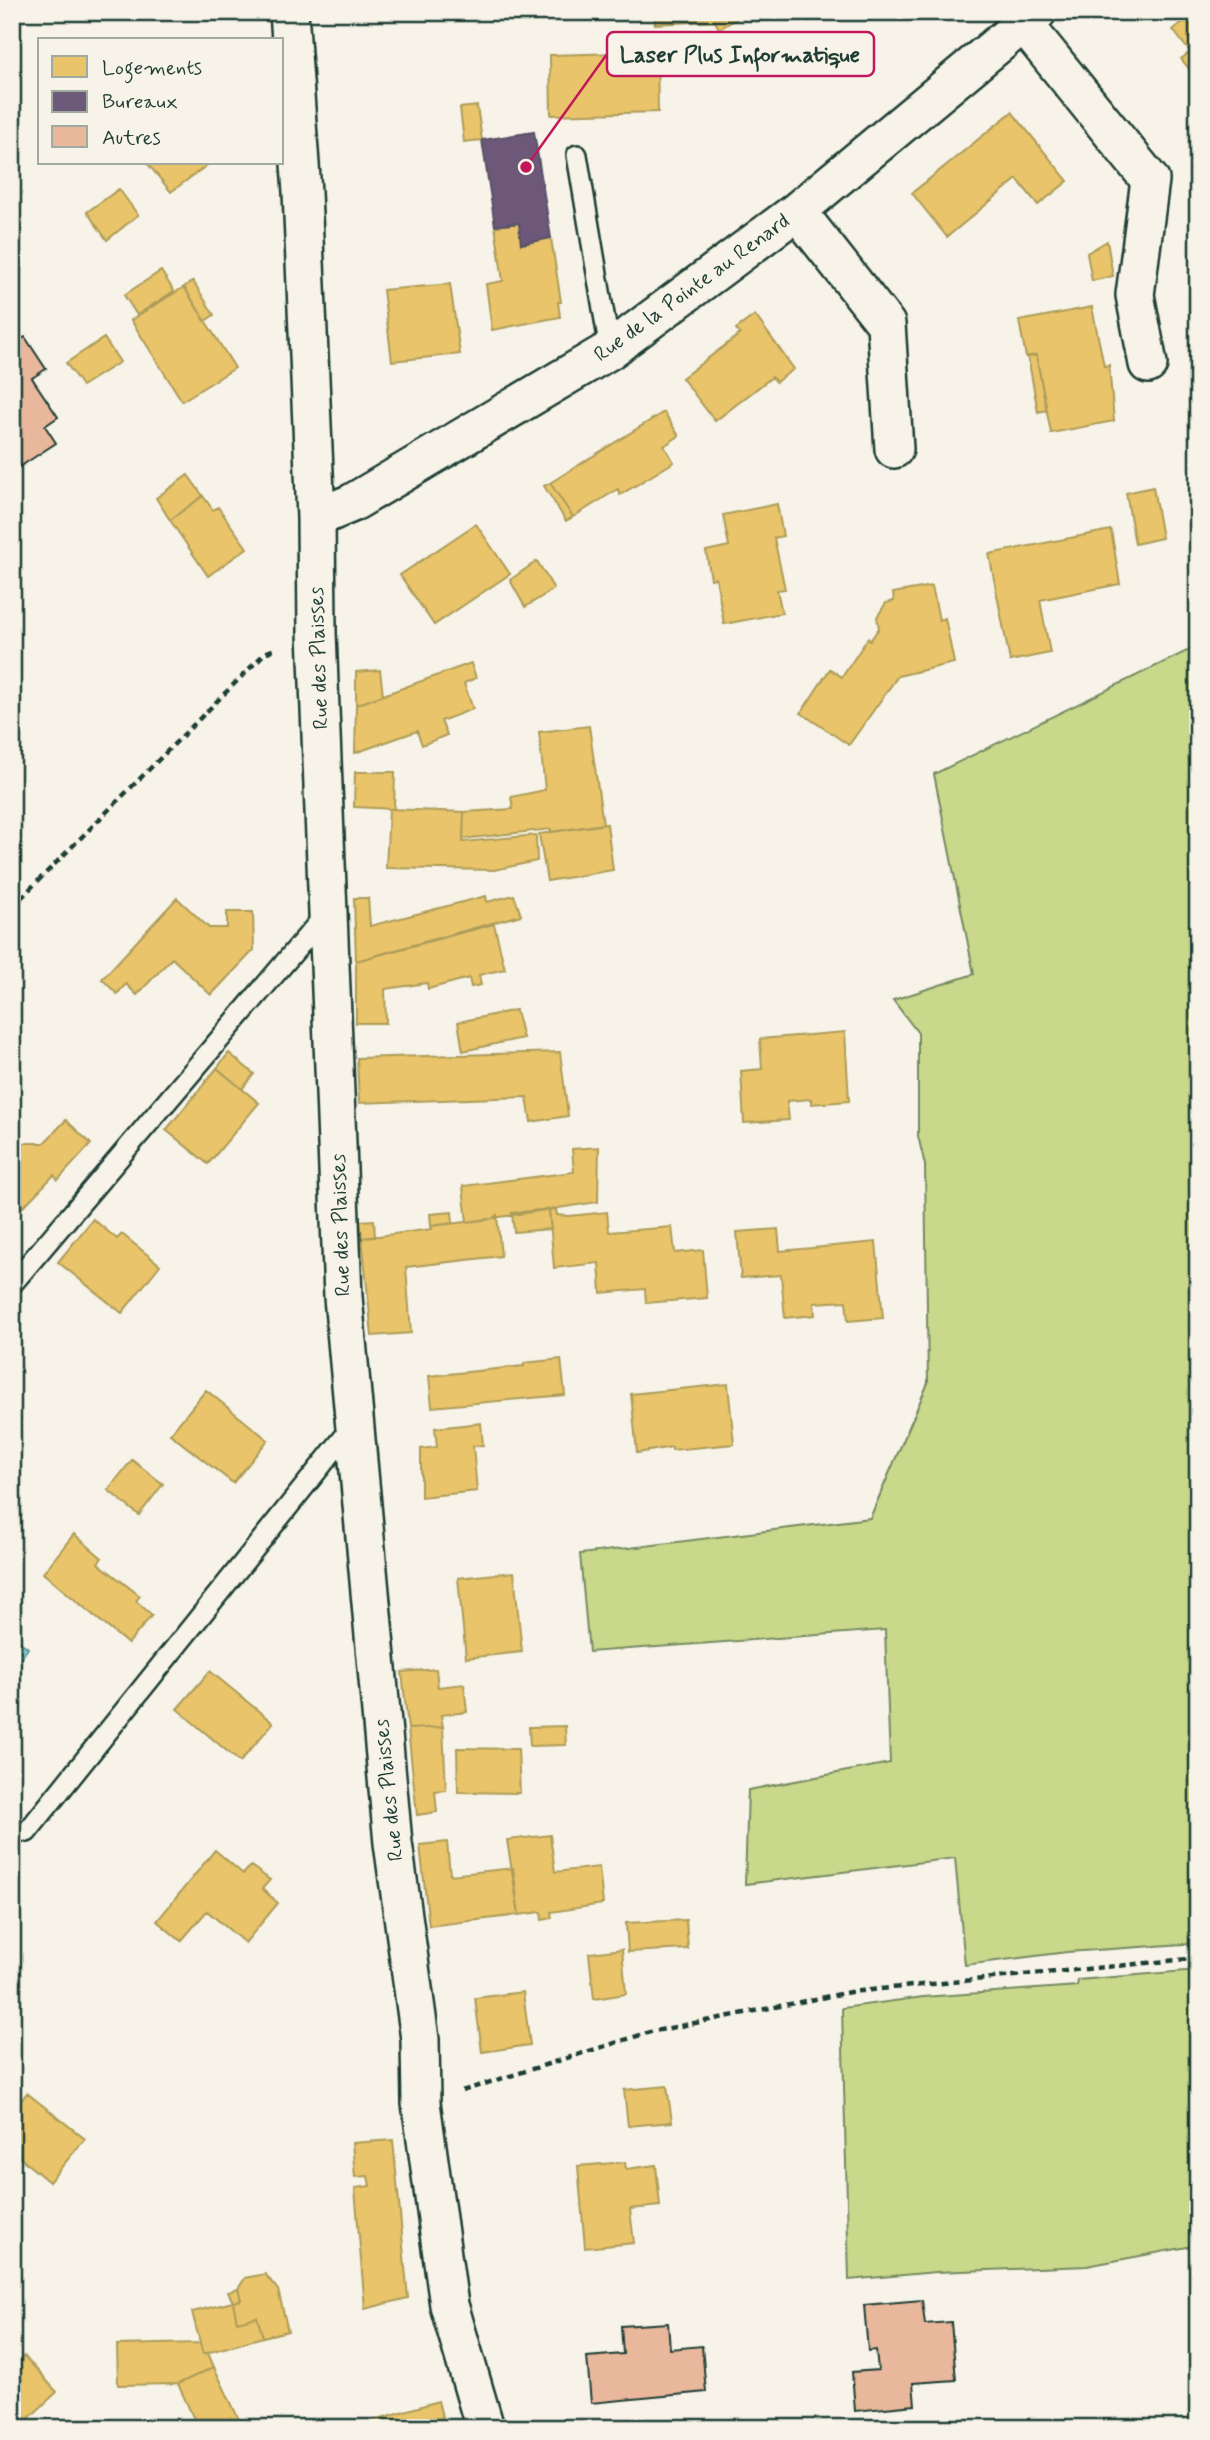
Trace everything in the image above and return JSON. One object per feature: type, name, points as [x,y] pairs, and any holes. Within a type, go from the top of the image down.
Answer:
[{"type":"street","name":"Rue des Plaisses","points":[[289,12],[302,192],[316,518],[317,632],[343,1297],[393,1843],[420,2039],[421,2103],[449,2305],[485,2428]]},
{"type":"street","name":"Rue de la Pointe au Renard","points":[[316,518],[352,503],[610,350],[797,211],[1030,18]]},
{"type":"street","points":[[1030,18],[1150,180],[1135,295],[1149,364]]},
{"type":"street","points":[[797,211],[886,324],[894,449]]},
{"type":"lane","points":[[577,155],[610,350]]},
{"type":"lane","points":[[12,1284],[328,912]]},
{"type":"lane","points":[[27,1832],[355,1423]]},
{"type":"path","points":[[12,907],[265,653],[317,632]]},
{"type":"path","points":[[421,2103],[650,2032],[850,1992],[1198,1958]]},
{"type":"green space","points":[[1191,649],[1198,752],[1198,1943],[1067,1952],[965,1965],[955,1858],[745,1884],[748,1790],[890,1763],[885,1630],[589,1652],[580,1554],[870,1518],[928,1383],[925,1165],[918,1136],[918,1033],[893,1000],[974,974],[934,774]]},
{"type":"green space","points":[[1197,1970],[1198,2245],[1087,2266],[936,2272],[849,2280],[842,2008],[923,1997],[1077,1986],[1078,1980]]},
{"type":"water","points":[[12,1636],[28,1648],[12,1671]]},
{"type":"building: Logements","points":[[655,12],[748,12],[719,29],[715,21],[655,24]]},
{"type":"building: Logements","points":[[754,12],[769,12],[758,19]]},
{"type":"building: Logements","points":[[1198,12],[1198,80],[1181,59],[1190,52],[1173,30]]},
{"type":"building: Logements","points":[[657,52],[658,112],[551,115],[550,55]]},
{"type":"building: Logements","points":[[477,106],[482,140],[464,142],[460,108]]},
{"type":"building: Logements","points":[[1012,112],[1068,181],[1038,205],[1017,179],[947,237],[912,193]]},
{"type":"building: Logements","points":[[148,164],[209,164],[171,192]]},
{"type":"building: Logements","points":[[119,189],[138,215],[107,240],[87,212]]},
{"type":"building: Logements","points":[[519,223],[521,244],[551,238],[561,302],[558,302],[560,317],[492,330],[486,284],[503,281],[495,226]]},
{"type":"building: Logements","points":[[1107,241],[1113,276],[1092,281],[1087,253]]},
{"type":"building: Logements","points":[[161,271],[174,291],[137,315],[124,295]]},
{"type":"building: Logements","points":[[193,281],[214,315],[205,321],[184,287]]},
{"type":"building: Logements","points":[[450,284],[460,354],[392,361],[383,290]]},
{"type":"building: Logements","points":[[184,287],[235,368],[182,401],[131,320]]},
{"type":"building: Logements","points":[[1092,307],[1104,366],[1109,365],[1114,421],[1051,433],[1036,355],[1026,357],[1019,321]]},
{"type":"building: Logements","points":[[755,315],[794,369],[776,382],[772,377],[715,421],[682,378],[740,334],[736,329]]},
{"type":"building: Logements","points":[[104,338],[120,362],[82,386],[66,363]]},
{"type":"building: Logements","points":[[1036,355],[1047,410],[1038,412],[1028,357]]},
{"type":"building: Logements","points":[[664,412],[679,436],[664,446],[674,462],[620,495],[618,489],[573,517],[550,483]]},
{"type":"building: Logements","points":[[188,475],[203,496],[170,520],[156,498]]},
{"type":"building: Logements","points":[[550,483],[573,517],[566,521],[544,486]]},
{"type":"building: Logements","points":[[1153,487],[1162,538],[1135,544],[1126,493]]},
{"type":"building: Logements","points":[[203,496],[213,510],[218,507],[247,548],[208,576],[170,520]]},
{"type":"building: Logements","points":[[777,504],[783,536],[774,538],[785,589],[777,590],[782,613],[724,624],[716,578],[711,579],[706,551],[729,546],[723,515]]},
{"type":"building: Logements","points":[[476,524],[510,574],[434,625],[400,575]]},
{"type":"building: Logements","points":[[1111,530],[1120,584],[1040,600],[1050,653],[1010,661],[989,554]]},
{"type":"building: Logements","points":[[537,561],[554,589],[525,607],[510,580]]},
{"type":"building: Logements","points":[[932,586],[939,620],[945,618],[954,663],[898,676],[849,745],[801,713],[830,669],[842,677],[868,638],[870,641],[879,628],[877,617],[886,603],[894,601],[893,593]]},
{"type":"building: Logements","points":[[471,663],[476,678],[464,683],[473,709],[441,721],[447,735],[422,745],[417,731],[355,753],[356,705]]},
{"type":"building: Logements","points":[[380,670],[383,695],[356,705],[356,672]]},
{"type":"building: Logements","points":[[589,726],[603,824],[551,832],[551,829],[463,839],[464,812],[513,809],[511,797],[545,790],[539,732]]},
{"type":"building: Logements","points":[[355,772],[395,772],[394,809],[354,807]]},
{"type":"building: Logements","points":[[389,809],[464,812],[463,842],[536,835],[537,861],[494,870],[386,868]]},
{"type":"building: Logements","points":[[607,824],[613,870],[547,881],[539,834]]},
{"type":"building: Logements","points":[[514,895],[521,915],[356,961],[354,898],[368,898],[370,926],[486,896],[487,902]]},
{"type":"building: Logements","points":[[177,898],[209,928],[227,928],[227,912],[253,912],[254,950],[211,995],[172,958],[137,995],[126,984],[117,994],[102,979]]},
{"type":"building: Logements","points":[[494,924],[505,969],[479,975],[481,985],[471,987],[469,978],[428,989],[427,983],[385,989],[386,1023],[356,1023],[356,961]]},
{"type":"building: Logements","points":[[516,1010],[523,1038],[463,1051],[458,1022]]},
{"type":"building: Logements","points":[[845,1032],[849,1101],[811,1104],[811,1099],[787,1101],[789,1120],[744,1123],[741,1071],[762,1069],[760,1039]]},
{"type":"building: Logements","points":[[560,1052],[568,1116],[531,1122],[527,1097],[359,1103],[357,1058]]},
{"type":"building: Logements","points":[[229,1053],[254,1074],[242,1089],[217,1068]]},
{"type":"building: Logements","points":[[217,1068],[259,1103],[208,1164],[166,1130]]},
{"type":"building: Logements","points":[[66,1120],[91,1144],[58,1180],[54,1175],[23,1207],[12,1197],[12,1133],[23,1143],[44,1143]]},
{"type":"building: Logements","points":[[599,1147],[598,1202],[467,1222],[463,1186],[574,1172],[572,1149]]},
{"type":"building: Logements","points":[[549,1209],[551,1229],[514,1232],[512,1213]]},
{"type":"building: Logements","points":[[556,1209],[557,1215],[569,1216],[607,1212],[609,1232],[672,1227],[675,1253],[703,1250],[707,1298],[646,1303],[645,1289],[601,1293],[599,1263],[554,1268],[549,1210]]},
{"type":"building: Logements","points":[[452,1212],[453,1223],[431,1226],[430,1214]]},
{"type":"building: Logements","points":[[497,1215],[501,1256],[406,1267],[411,1333],[372,1336],[362,1238],[492,1219]]},
{"type":"building: Logements","points":[[93,1219],[117,1239],[122,1234],[160,1265],[122,1313],[58,1262]]},
{"type":"building: Logements","points":[[374,1220],[375,1237],[362,1238],[360,1221]]},
{"type":"building: Logements","points":[[778,1229],[780,1251],[876,1242],[883,1318],[848,1321],[846,1301],[814,1303],[815,1315],[785,1318],[781,1275],[741,1278],[737,1232]]},
{"type":"building: Logements","points":[[561,1359],[565,1395],[432,1407],[429,1376],[524,1366],[524,1363]]},
{"type":"building: Logements","points":[[728,1384],[734,1444],[672,1450],[672,1447],[637,1453],[631,1394]]},
{"type":"building: Logements","points":[[206,1390],[268,1440],[233,1483],[170,1434]]},
{"type":"building: Logements","points":[[481,1423],[483,1445],[473,1446],[477,1491],[421,1497],[421,1449],[437,1447],[435,1428]]},
{"type":"building: Logements","points":[[132,1460],[163,1484],[139,1515],[108,1490]]},
{"type":"building: Logements","points":[[74,1534],[102,1558],[98,1563],[140,1596],[136,1601],[152,1615],[128,1644],[43,1573]]},
{"type":"building: Logements","points":[[514,1572],[522,1652],[466,1658],[458,1578]]},
{"type":"building: Logements","points":[[436,1669],[438,1687],[464,1684],[467,1712],[441,1715],[443,1727],[408,1729],[402,1672]]},
{"type":"building: Logements","points":[[210,1671],[273,1723],[240,1762],[177,1709]]},
{"type":"building: Logements","points":[[565,1726],[566,1745],[530,1746],[529,1727]]},
{"type":"building: Logements","points":[[443,1727],[446,1790],[435,1791],[437,1812],[417,1815],[408,1729]]},
{"type":"building: Logements","points":[[457,1748],[518,1749],[520,1793],[458,1792]]},
{"type":"building: Logements","points":[[550,1835],[555,1872],[599,1867],[603,1904],[551,1912],[552,1918],[542,1920],[541,1912],[519,1915],[507,1840]]},
{"type":"building: Logements","points":[[447,1842],[450,1875],[513,1868],[519,1915],[429,1926],[420,1845]]},
{"type":"building: Logements","points":[[215,1850],[243,1874],[251,1866],[270,1880],[262,1889],[278,1903],[245,1943],[207,1911],[181,1941],[157,1921]]},
{"type":"building: Logements","points":[[686,1920],[688,1949],[628,1952],[626,1923]]},
{"type":"building: Logements","points":[[622,1949],[626,1994],[594,1999],[589,1953]]},
{"type":"building: Logements","points":[[523,1992],[530,2045],[482,2052],[475,1998]]},
{"type":"building: Logements","points":[[667,2086],[672,2122],[628,2126],[624,2090]]},
{"type":"building: Logements","points":[[27,2093],[85,2139],[49,2182],[12,2151],[12,2111]]},
{"type":"building: Logements","points":[[393,2140],[408,2298],[365,2309],[355,2188],[370,2186],[368,2176],[355,2177],[352,2143]]},
{"type":"building: Logements","points":[[625,2162],[626,2169],[656,2165],[660,2206],[630,2209],[634,2243],[585,2248],[578,2166]]},
{"type":"building: Logements","points":[[265,2274],[278,2290],[288,2331],[263,2337],[257,2317],[237,2322],[233,2302],[241,2300],[238,2289],[245,2278]]},
{"type":"building: Logements","points":[[238,2289],[241,2300],[233,2302],[228,2292]]},
{"type":"building: Logements","points":[[233,2302],[237,2322],[257,2317],[263,2337],[203,2354],[192,2312]]},
{"type":"building: Logements","points":[[200,2343],[203,2354],[208,2353],[214,2367],[178,2384],[118,2385],[117,2345]]},
{"type":"building: Logements","points":[[24,2356],[57,2392],[27,2420],[12,2404],[12,2368]]},
{"type":"building: Logements","points":[[214,2367],[243,2428],[198,2428],[178,2384]]},
{"type":"building: Logements","points":[[438,2401],[445,2428],[367,2428],[365,2423]]},
{"type":"building: Bureaux","points":[[534,132],[551,238],[521,244],[519,223],[495,226],[482,140]]},
{"type":"building: Autres","points":[[25,337],[46,369],[32,378],[58,417],[45,426],[56,443],[12,472],[12,345]]},
{"type":"building: Autres","points":[[922,2300],[925,2324],[951,2322],[956,2380],[913,2383],[915,2405],[855,2411],[852,2372],[878,2370],[876,2350],[868,2351],[864,2305]]},
{"type":"building: Autres","points":[[668,2323],[670,2349],[702,2346],[706,2392],[591,2403],[587,2357],[623,2354],[621,2326]]},
{"type":"place","name":"Laser Plus Informatique","points":[[526,167]]}]
